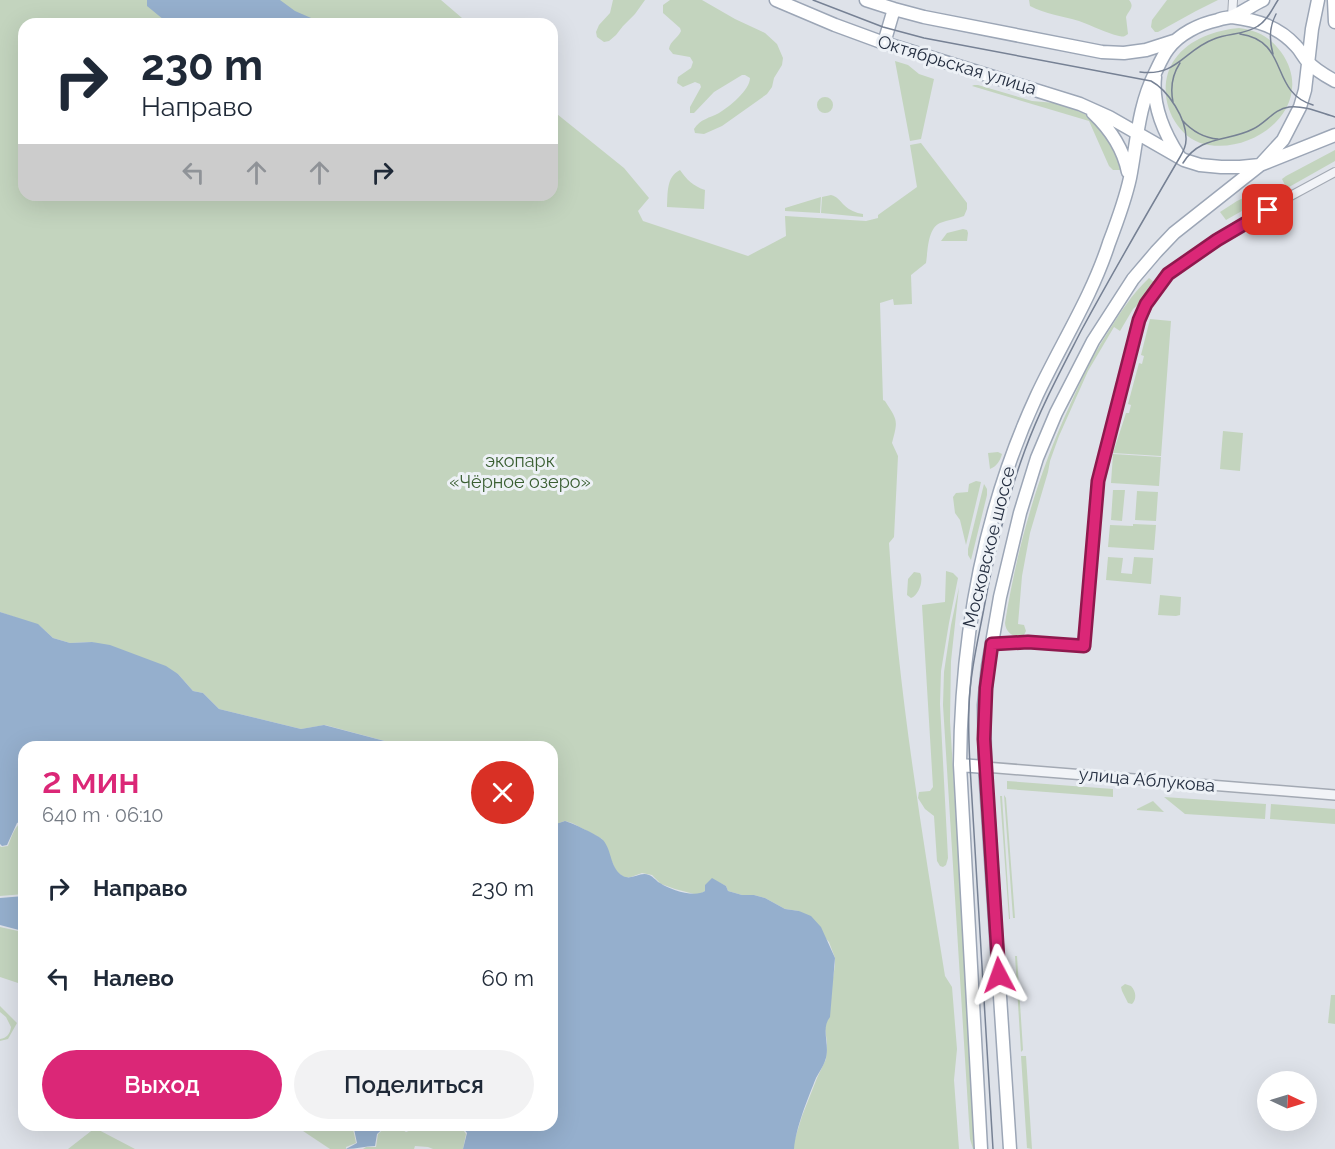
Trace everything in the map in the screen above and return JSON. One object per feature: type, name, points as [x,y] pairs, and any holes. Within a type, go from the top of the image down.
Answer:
[{"type":"main road","name":"Октябрьская улица","points":[[776,0],[812,17],[884,43],[1080,104],[1109,117],[1180,157]]},
{"type":"main road","name":"Октябрьская улица","points":[[866,0],[893,5],[924,17],[1102,52],[1124,53],[1146,50],[1175,40]]},
{"type":"main road","name":"Московское шоссе","points":[[981,1149],[960,765],[960,722],[968,635],[993,515],[1010,460],[1037,395],[1101,268],[1130,179],[1136,133],[1145,96],[1161,59],[1175,40],[1202,25],[1232,16],[1263,0]]},
{"type":"main road","points":[[1260,165],[1283,140],[1300,107],[1305,90],[1318,0]]},
{"type":"main road","points":[[1334,0],[1335,22]]},
{"type":"main road","points":[[884,43],[893,5]]},
{"type":"main road","points":[[1232,16],[1262,23],[1284,35],[1298,47],[1308,62],[1335,81]]},
{"type":"main road","points":[[1155,73],[1155,94],[1162,125],[1180,157],[1200,165],[1221,167],[1260,165],[1335,135]]},
{"type":"main road","points":[[1080,104],[1100,120],[1114,137],[1124,158],[1130,179]]},
{"type":"main road","name":"Московское шоссе","points":[[1010,1149],[985,767],[984,705],[992,644],[1009,556],[1037,458],[1056,413],[1093,341],[1133,279],[1174,233],[1260,165]]},
{"type":"main road","name":"улица Аблукова","points":[[960,765],[985,767]]},
{"type":"street","points":[[1232,16],[1233,0]]},
{"type":"street","points":[[992,644],[1028,642],[1084,646],[1098,481],[1139,320],[1146,304],[1168,274],[1175,269],[1217,240],[1335,172]]},
{"type":"street","name":"улица Аблукова","points":[[985,767],[1335,795]]},
{"type":"green space","name":"экопарк «Чёрное озеро»","points":[[0,0],[441,0],[462,18],[18,18],[18,201],[558,201],[558,115],[624,168],[649,198],[638,211],[643,221],[748,256],[786,236],[785,216],[866,221],[878,218],[878,215],[917,187],[910,145],[921,143],[967,203],[967,209],[964,216],[940,223],[933,230],[926,263],[911,275],[912,304],[894,305],[893,299],[880,303],[883,400],[896,421],[892,443],[898,456],[894,537],[889,543],[893,598],[920,815],[945,976],[952,987],[957,1049],[954,1080],[959,1149],[794,1149],[802,1116],[826,1059],[825,1028],[835,965],[829,942],[799,911],[785,909],[765,898],[728,891],[726,886],[712,879],[705,891],[694,894],[661,884],[652,875],[642,873],[625,878],[616,871],[602,839],[572,823],[565,821],[558,823],[558,741],[385,741],[325,725],[301,729],[219,709],[203,693],[193,691],[178,674],[92,642],[70,643],[53,638],[40,626],[0,612]]},
{"type":"green space","points":[[613,0],[645,0],[616,35],[604,42],[597,37],[596,32],[610,13]]},
{"type":"green space","points":[[670,0],[702,0],[765,33],[777,44],[783,58],[782,65],[767,94],[722,126],[704,134],[695,133],[696,126],[733,102],[747,88],[750,78],[742,75],[714,92],[694,113],[690,113],[690,107],[701,87],[695,82],[683,87],[677,83],[678,77],[691,68],[693,62],[690,57],[673,54],[669,49],[681,31],[663,13],[663,5]]},
{"type":"green space","points":[[1029,0],[1129,0],[1131,7],[1126,17],[1128,34],[1119,36],[1079,21],[1042,11],[1030,6]]},
{"type":"green space","points":[[1167,0],[1218,0],[1155,32],[1151,27],[1152,20]]},
{"type":"green space","points":[[1239,28],[1263,35],[1281,52],[1290,71],[1292,89],[1287,106],[1278,120],[1264,132],[1247,141],[1228,145],[1209,145],[1196,141],[1176,124],[1170,111],[1166,98],[1169,71],[1181,52],[1195,41],[1212,33]]},
{"type":"green space","points":[[895,61],[908,65],[919,74],[934,79],[921,139],[910,141]]},
{"type":"green space","points":[[972,86],[1032,101],[1055,103],[1091,117],[1101,125],[1121,159],[1120,170],[1113,170],[1109,166],[1089,121]]},
{"type":"green space","points":[[822,97],[828,97],[833,105],[831,111],[822,113],[817,108],[817,102]]},
{"type":"green space","points":[[1335,150],[1335,161],[1289,187],[1285,185],[1282,179],[1286,176]]},
{"type":"green space","points":[[680,170],[697,187],[705,190],[704,209],[667,207],[670,181]]},
{"type":"green space","points":[[1266,187],[1271,189],[1270,195],[1226,220],[1220,212],[1237,201]]},
{"type":"green space","points":[[831,195],[850,210],[863,214],[863,217],[821,213],[822,197]]},
{"type":"green space","points":[[821,197],[820,213],[785,211],[785,208]]},
{"type":"green space","points":[[963,229],[968,233],[967,241],[941,241],[947,233]]},
{"type":"green space","points":[[1149,278],[1155,283],[1133,309],[1120,331],[1114,327],[1088,371],[1059,436],[1030,533],[1022,576],[1018,624],[1024,625],[1026,631],[1023,637],[1013,635],[1008,632],[1005,623],[1010,595],[1022,539],[1048,457],[1097,350],[1127,304]]},
{"type":"green space","points":[[1150,319],[1171,321],[1161,456],[1113,453],[1126,413],[1129,413],[1131,405],[1128,404],[1139,363],[1142,364],[1144,356],[1141,355]]},
{"type":"green space","points":[[1223,431],[1243,433],[1240,471],[1220,469]]},
{"type":"green space","points":[[988,453],[1002,454],[1000,459],[990,469]]},
{"type":"green space","points":[[1113,454],[1161,457],[1159,486],[1111,483]]},
{"type":"green space","points":[[976,481],[981,482],[966,545],[960,520],[955,513],[953,497],[956,493],[968,492],[969,484]]},
{"type":"green space","points":[[984,484],[987,495],[971,560],[968,549]]},
{"type":"green space","points":[[1113,490],[1125,490],[1122,521],[1111,520]]},
{"type":"green space","points":[[1137,491],[1158,492],[1156,521],[1135,520]]},
{"type":"green space","points":[[1133,524],[1156,525],[1154,550],[1108,547],[1110,525],[1133,526]]},
{"type":"green space","points":[[1108,557],[1123,558],[1121,573],[1132,574],[1134,557],[1153,558],[1151,584],[1106,580]]},
{"type":"green space","points":[[946,571],[958,578],[941,671],[940,704],[948,858],[943,867],[937,861],[934,816],[925,809],[918,798],[919,792],[930,791],[933,787],[922,605],[945,602]]},
{"type":"green space","points":[[914,572],[920,573],[921,583],[916,594],[911,598],[907,595],[908,579]]},
{"type":"green space","points":[[959,587],[951,661],[950,721],[976,1149],[973,1149],[970,1139],[943,705],[944,672]]},
{"type":"green space","points":[[1160,595],[1181,597],[1180,615],[1158,615]]},
{"type":"green space","points":[[1007,781],[1113,789],[1113,797],[1007,789]]},
{"type":"green space","points":[[1004,795],[1006,798],[1015,918],[1013,918]]},
{"type":"green space","points":[[1000,796],[1002,796],[1010,919],[1009,919]]},
{"type":"green space","points":[[1164,797],[1266,804],[1265,819],[1185,814]]},
{"type":"green space","points":[[1153,801],[1164,812],[1137,810],[1137,809]]},
{"type":"green space","points":[[1271,804],[1335,809],[1335,824],[1270,819]]},
{"type":"green space","points":[[18,826],[18,894],[0,896],[0,846],[8,846]]},
{"type":"green space","points":[[0,927],[18,931],[18,983],[0,977]]},
{"type":"green space","points":[[1015,956],[1017,956],[1023,1050],[1021,1052]]},
{"type":"green space","points":[[1125,984],[1131,986],[1135,993],[1135,1000],[1132,1004],[1128,1003],[1122,991],[1121,987]]},
{"type":"green space","points":[[1331,995],[1335,995],[1335,1024],[1328,1023]]},
{"type":"green space","points":[[0,1006],[17,1023],[8,1039],[0,1041],[8,1035],[11,1027],[6,1017],[0,1012]]},
{"type":"green space","points":[[1021,1056],[1026,1056],[1032,1149],[1027,1148]]},
{"type":"green space","points":[[91,1131],[101,1131],[135,1149],[68,1149]]},
{"type":"green space","points":[[303,1131],[353,1131],[356,1143],[346,1149],[330,1149]]},
{"type":"green space","points":[[381,1131],[464,1131],[466,1134],[463,1149],[433,1149],[415,1146],[414,1149],[363,1149],[376,1147],[378,1134]]},
{"type":"water","points":[[147,0],[280,0],[295,11],[311,18],[162,18],[147,6]]},
{"type":"water","points":[[0,612],[38,624],[53,638],[70,643],[92,642],[110,645],[166,666],[178,674],[193,691],[203,693],[219,709],[301,729],[324,725],[385,741],[18,741],[18,823],[7,845],[0,844]]},
{"type":"water","points":[[565,821],[603,840],[613,864],[623,876],[646,874],[670,888],[695,894],[705,891],[705,885],[712,878],[726,886],[728,891],[765,898],[785,909],[811,916],[821,927],[835,958],[830,1017],[826,1027],[827,1055],[803,1113],[794,1149],[463,1149],[466,1131],[558,1131],[559,823]]},
{"type":"water","points":[[18,896],[18,930],[0,925],[0,898]]},
{"type":"water","points":[[354,1131],[380,1131],[377,1134],[375,1146],[346,1149],[357,1143]]},
{"type":"tram line","points":[[813,0],[883,27],[924,38],[1151,81],[1170,98],[1180,114],[1185,132],[1186,142],[1182,153],[1081,331],[1031,435],[1018,469],[1001,528],[977,644],[970,694],[969,744],[993,1149]]},
{"type":"tram line","points":[[1140,72],[1153,72],[1172,67],[1214,39],[1253,29],[1264,21],[1278,0]]},
{"type":"tram line","points":[[1273,54],[1270,34],[1276,14]]},
{"type":"tram line","points":[[1240,34],[1256,39],[1266,46],[1290,89],[1299,99],[1313,105]]},
{"type":"tram line","points":[[1173,102],[1172,81],[1180,63]]},
{"type":"tram line","points":[[1183,163],[1190,154],[1206,143],[1253,129],[1284,108],[1301,107],[1335,117]]},
{"type":"tram line","points":[[1182,120],[1198,133],[1218,139]]},
{"type":"route","points":[[999,975],[984,739],[984,705],[992,644],[1028,642],[1084,646],[1098,481],[1139,320],[1146,304],[1168,274],[1217,240],[1268,210]]}]
